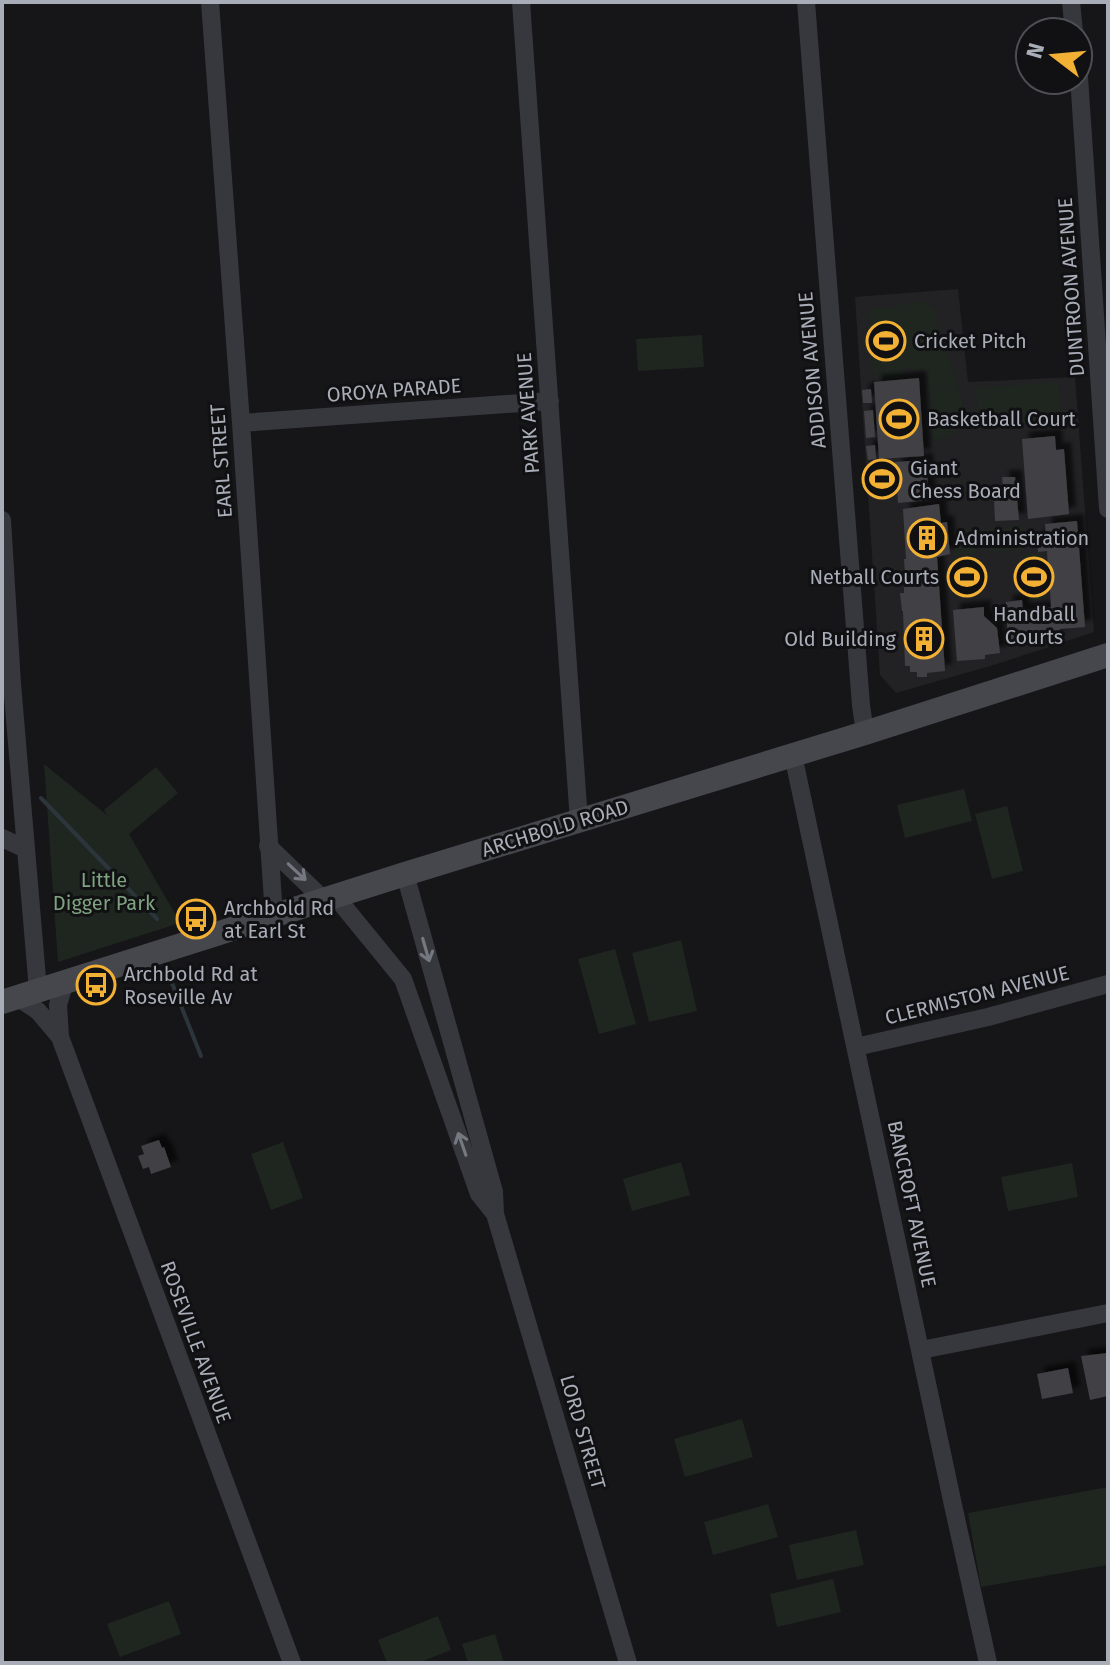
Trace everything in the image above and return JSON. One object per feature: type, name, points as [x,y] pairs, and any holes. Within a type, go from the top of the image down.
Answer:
[{"type":"main road","name":"ARCHBOLD ROAD","points":[[19,996],[1108,655]]},
{"type":"street","name":"EARL STREET","points":[[210,2],[274,916]]},
{"type":"street","name":"PARK AVENUE","points":[[521,2],[579,821]]},
{"type":"street","name":"ADDISON AVENUE","points":[[806,2],[865,733]]},
{"type":"street","name":"DUNTROON AVENUE","points":[[1080,96],[1108,509]]},
{"type":"street","name":"OROYA PARADE","points":[[241,423],[550,401]]},
{"type":"street","points":[[2,520],[7,680],[26,849],[19,996]]},
{"type":"street","name":"BANCROFT AVENUE","points":[[793,755],[988,1663]]},
{"type":"street","points":[[2,838],[26,849]]},
{"type":"street","name":"LORD STREET","points":[[268,846],[330,898],[403,979],[479,1194],[495,1214]]},
{"type":"street","name":"LORD STREET","points":[[405,874],[494,1192],[495,1214],[628,1663]]},
{"type":"street","name":"ROSEVILLE AVENUE","points":[[65,981],[58,1005],[60,1037],[292,1663]]},
{"type":"street","name":"CLERMISTON AVENUE","points":[[856,1047],[988,1017],[1108,984]]},
{"type":"street","name":"ROSEVILLE AVENUE","points":[[19,996],[38,1011],[60,1037]]},
{"type":"street","points":[[921,1350],[1108,1313]]},
{"type":"shaded area","points":[[958,289],[968,382],[1075,377],[1094,632],[896,693],[880,675],[855,297]]},
{"type":"green space","points":[[925,301],[935,310],[939,335],[963,404],[962,420],[953,435],[933,441],[927,371],[902,368],[903,379],[880,380],[879,375],[873,373],[869,309]]},
{"type":"green space","points":[[702,335],[704,367],[638,371],[636,339]]},
{"type":"green space","points":[[1058,382],[1061,421],[979,427],[976,388]]},
{"type":"green space","name":"Giant Chess Board","points":[[892,464],[893,491],[871,491],[870,467]]},
{"type":"green space","points":[[1023,526],[1024,550],[989,552],[987,529]]},
{"type":"green space","points":[[975,529],[976,554],[954,555],[952,531]]},
{"type":"green space","name":"Handball Courts","points":[[1039,553],[1043,600],[1027,601],[1024,555]]},
{"type":"green space","name":"Netball Courts","points":[[977,556],[980,596],[957,597],[954,558]]},
{"type":"green space","name":"Little Digger Park","points":[[44,764],[108,816],[104,810],[156,767],[178,793],[129,834],[177,917],[186,921],[58,962]]},
{"type":"green space","points":[[964,789],[972,821],[905,838],[897,805]]},
{"type":"green space","points":[[1007,806],[1023,871],[992,879],[975,814]]},
{"type":"green space","points":[[681,940],[697,1011],[649,1022],[632,953]]},
{"type":"green space","points":[[615,949],[636,1024],[599,1034],[578,959]]},
{"type":"green space","points":[[283,1142],[303,1198],[271,1210],[251,1154]]},
{"type":"green space","points":[[681,1162],[690,1195],[632,1211],[623,1179]]},
{"type":"green space","points":[[1072,1163],[1078,1197],[1008,1211],[1001,1177]]},
{"type":"green space","points":[[742,1419],[753,1457],[685,1477],[674,1439]]},
{"type":"green space","points":[[1108,1487],[1108,1565],[981,1587],[968,1513]]},
{"type":"green space","points":[[768,1504],[778,1537],[713,1555],[704,1522]]},
{"type":"green space","points":[[856,1530],[864,1565],[797,1580],[789,1545]]},
{"type":"green space","points":[[833,1579],[841,1612],[777,1627],[770,1594]]},
{"type":"green space","points":[[169,1601],[181,1634],[120,1657],[107,1624]]},
{"type":"green space","points":[[438,1616],[451,1650],[418,1663],[387,1663],[378,1640]]},
{"type":"green space","points":[[495,1634],[504,1663],[468,1663],[462,1644]]},
{"type":"building","name":"Basketball Court","points":[[919,378],[924,456],[879,459],[874,382]]},
{"type":"building","points":[[871,389],[872,403],[863,403],[862,390]]},
{"type":"building","points":[[873,410],[875,437],[866,438],[864,411]]},
{"type":"building","points":[[1055,436],[1056,450],[1064,449],[1069,514],[1028,519],[1022,439]]},
{"type":"building","points":[[875,445],[876,459],[868,460],[866,446]]},
{"type":"building","points":[[926,460],[929,500],[898,503],[895,462]]},
{"type":"building","points":[[1002,477],[1015,477],[1019,520],[995,521],[994,499],[1004,498]]},
{"type":"building","name":"Old Building","points":[[939,504],[941,523],[947,522],[950,554],[937,557],[945,671],[917,677],[917,672],[910,672],[910,666],[905,666],[900,593],[904,593],[904,587],[913,586],[912,574],[905,574],[903,509]]},
{"type":"building","points":[[1077,521],[1085,627],[1060,629],[1060,635],[1051,636],[1051,641],[1008,644],[1006,602],[1022,600],[1023,610],[1051,607],[1050,590],[1044,591],[1044,584],[1049,584],[1047,551],[1038,552],[1037,535],[1046,535],[1045,524]]},
{"type":"building","points":[[984,607],[984,616],[997,628],[1000,653],[985,655],[985,659],[957,661],[953,610]]},
{"type":"building","points":[[159,1140],[171,1167],[151,1174],[149,1167],[143,1169],[138,1156],[144,1154],[141,1146]]},
{"type":"building","points":[[1108,1353],[1108,1396],[1090,1400],[1081,1356]]},
{"type":"building","points":[[1068,1368],[1073,1393],[1042,1399],[1037,1374]]},
{"type":"waterway","points":[[41,798],[157,919]]},
{"type":"waterway","points":[[170,978],[201,1056]]},
{"type":"place","name":"Cricket Pitch","points":[[886,341]]},
{"type":"place","name":"Basketball Court","points":[[899,419]]},
{"type":"place","name":"Giant Chess Board","points":[[882,479]]},
{"type":"place","name":"Administration","points":[[927,538]]},
{"type":"place","name":"Netball Courts","points":[[967,577]]},
{"type":"place","name":"Handball Courts","points":[[1034,577]]},
{"type":"place","name":"Old Building","points":[[924,639]]},
{"type":"place","name":"Archbold Rd at Earl St","points":[[196,919]]},
{"type":"place","name":"Archbold Rd at Roseville Av","points":[[96,985]]}]
